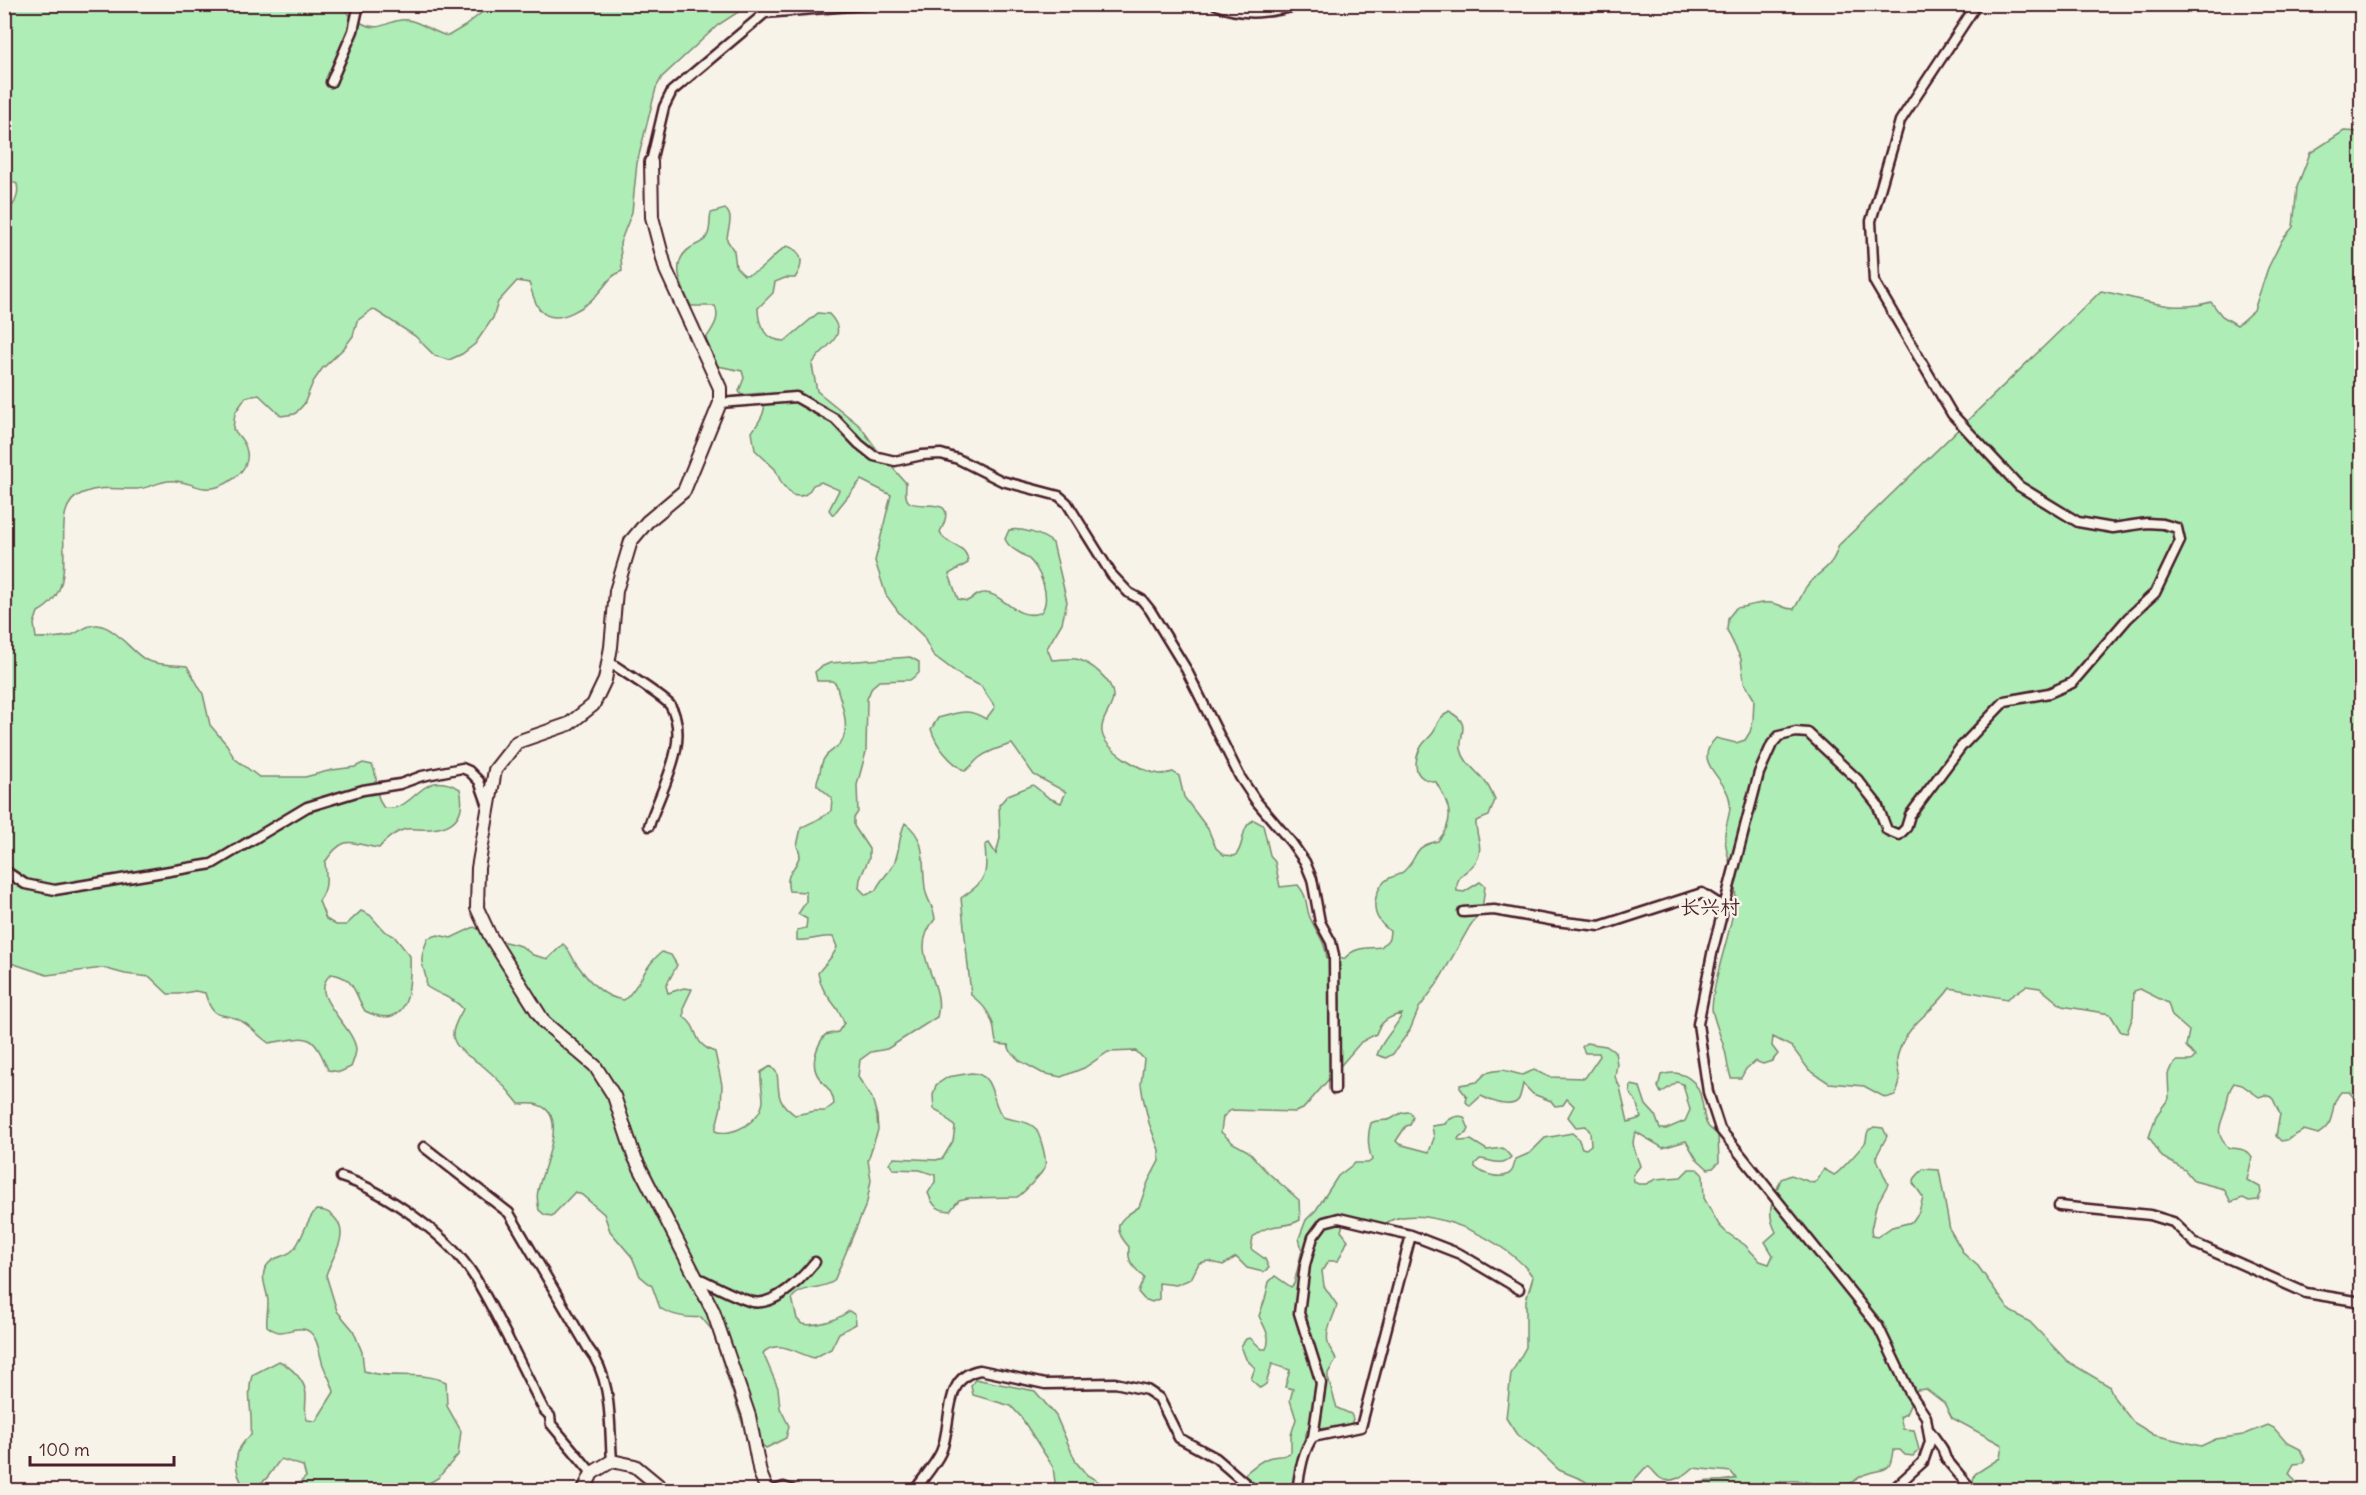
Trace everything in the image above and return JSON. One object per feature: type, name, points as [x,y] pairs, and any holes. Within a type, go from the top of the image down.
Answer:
[{"type":"street","points":[[331,82],[353,31],[359,4]]},
{"type":"street","points":[[767,1491],[760,1473],[749,1416],[713,1311],[634,1156],[614,1096],[595,1066],[544,1022],[490,936],[477,908],[478,868],[495,770],[517,742],[569,724],[593,705],[605,680],[616,591],[631,541],[647,522],[684,491],[720,403],[720,388],[666,270],[652,217],[651,162],[661,115],[672,91],[765,9],[875,4]]},
{"type":"street","points":[[1215,4],[1238,13],[1280,11],[1303,4]]},
{"type":"street","points":[[1892,1491],[1923,1462],[1930,1442],[1926,1417],[1910,1393],[1878,1326],[1720,1129],[1708,1092],[1698,1024],[1724,907],[1759,773],[1772,744],[1779,736],[1796,732],[1808,733],[1858,780],[1877,804],[1887,830],[1899,835],[1906,828],[1910,815],[1961,747],[2005,701],[2049,693],[2072,683],[2128,618],[2155,593],[2180,542],[2177,528],[2163,524],[2147,523],[2113,528],[2078,522],[2019,486],[1952,414],[1874,281],[1871,221],[1900,121],[1977,4]]},
{"type":"street","points":[[720,403],[796,397],[835,418],[859,444],[874,456],[895,461],[940,454],[958,459],[1002,481],[1059,496],[1067,503],[1112,575],[1129,593],[1142,600],[1150,610],[1186,669],[1240,777],[1256,801],[1305,862],[1312,879],[1320,922],[1331,942],[1334,955],[1335,1089]]},
{"type":"street","points":[[608,662],[669,704],[679,729],[672,769],[657,800],[649,825]]},
{"type":"street","points":[[4,870],[25,884],[55,890],[212,864],[307,807],[363,790],[400,784],[422,776],[462,768],[469,771],[479,781],[489,808]]},
{"type":"street","points":[[1463,912],[1494,910],[1600,926],[1702,893],[1724,907]]},
{"type":"street","points":[[424,1147],[509,1214],[588,1348],[595,1356],[606,1384],[612,1461]]},
{"type":"street","points":[[340,1177],[365,1185],[404,1210],[448,1244],[473,1275],[544,1410],[550,1416],[551,1424],[592,1473]]},
{"type":"street","points":[[2059,1206],[2151,1215],[2173,1222],[2196,1244],[2306,1293],[2361,1302]]},
{"type":"street","points":[[1297,1491],[1302,1466],[1313,1437],[1321,1383],[1299,1313],[1305,1265],[1313,1237],[1324,1222],[1339,1218],[1411,1235],[1460,1254],[1519,1288]]},
{"type":"street","points":[[1313,1437],[1361,1427],[1411,1235]]},
{"type":"street","points":[[696,1277],[755,1303],[775,1298],[796,1285],[815,1262]]},
{"type":"street","points":[[915,1491],[940,1452],[950,1402],[960,1379],[970,1372],[980,1370],[1045,1384],[1115,1383],[1147,1390],[1160,1398],[1179,1438],[1216,1458],[1253,1491]]},
{"type":"street","points":[[1928,1428],[1942,1448],[1946,1459],[1972,1491]]},
{"type":"street","points":[[584,1491],[592,1473],[612,1461],[635,1466],[664,1491]]},
{"type":"street","points":[[775,1491],[784,1487],[792,1491]]},
{"type":"green space","points":[[7,5],[342,5],[351,16],[366,25],[373,27],[408,20],[448,36],[465,26],[491,5],[749,5],[718,25],[662,77],[656,88],[637,163],[632,212],[620,243],[622,271],[612,277],[589,302],[564,316],[547,315],[538,307],[529,283],[517,281],[498,302],[493,318],[475,344],[449,360],[435,356],[415,336],[373,309],[357,321],[353,336],[322,369],[313,382],[304,404],[295,414],[281,416],[259,395],[246,397],[235,413],[233,429],[245,446],[247,459],[234,479],[211,488],[173,481],[141,489],[104,488],[83,493],[71,502],[65,515],[64,567],[61,584],[53,600],[38,612],[34,624],[36,638],[68,636],[89,626],[98,625],[111,630],[146,660],[187,666],[203,694],[210,725],[227,745],[234,758],[259,777],[305,777],[355,767],[363,763],[372,765],[379,798],[384,808],[404,803],[427,786],[436,783],[446,783],[460,789],[460,812],[457,818],[446,826],[402,830],[391,836],[379,848],[354,843],[343,844],[325,862],[326,887],[319,901],[326,919],[336,925],[346,925],[361,911],[370,915],[384,931],[394,936],[410,956],[410,981],[405,1004],[399,1012],[391,1016],[380,1016],[365,1011],[353,987],[339,976],[331,974],[325,983],[324,991],[327,1001],[347,1030],[356,1049],[351,1067],[340,1072],[328,1070],[313,1042],[301,1038],[269,1043],[236,1018],[216,1013],[208,1003],[205,993],[195,991],[168,994],[150,977],[103,968],[47,975],[5,961],[4,216],[18,194],[17,184],[10,181],[5,183],[4,14]]},
{"type":"green space","points":[[2344,131],[2361,132],[2361,1106],[2349,1092],[2341,1092],[2334,1103],[2331,1119],[2318,1134],[2304,1130],[2281,1141],[2276,1136],[2280,1114],[2272,1097],[2265,1095],[2259,1097],[2242,1085],[2234,1083],[2228,1094],[2221,1123],[2221,1137],[2229,1148],[2245,1151],[2250,1155],[2252,1158],[2247,1180],[2260,1187],[2261,1193],[2258,1200],[2249,1201],[2243,1198],[2231,1202],[2224,1189],[2194,1181],[2185,1170],[2162,1157],[2149,1137],[2156,1116],[2169,1098],[2168,1074],[2171,1067],[2177,1061],[2191,1061],[2195,1057],[2186,1046],[2189,1031],[2172,1016],[2168,1003],[2140,989],[2134,991],[2133,1016],[2127,1033],[2121,1032],[2110,1014],[2062,1006],[2040,988],[2026,986],[2007,999],[1950,988],[1908,1033],[1897,1059],[1898,1088],[1895,1095],[1886,1098],[1864,1086],[1829,1083],[1809,1070],[1792,1047],[1773,1037],[1772,1046],[1778,1054],[1772,1061],[1763,1064],[1755,1061],[1746,1069],[1741,1078],[1731,1078],[1725,1049],[1712,1009],[1735,901],[1735,886],[1725,838],[1730,806],[1729,796],[1713,772],[1707,756],[1716,738],[1736,743],[1745,740],[1753,721],[1754,699],[1744,682],[1741,659],[1727,630],[1728,618],[1736,608],[1761,603],[1794,609],[1806,587],[1832,560],[1839,545],[2101,291],[2168,306],[2211,302],[2222,316],[2237,325],[2254,310],[2268,268],[2282,240],[2293,227],[2297,187],[2310,153]]},
{"type":"green space","points":[[725,209],[730,216],[727,240],[734,251],[736,267],[744,275],[762,268],[787,246],[797,251],[801,263],[795,278],[785,278],[775,282],[773,293],[758,308],[764,331],[773,338],[785,341],[818,313],[829,314],[838,330],[832,342],[812,365],[817,391],[860,426],[906,483],[906,496],[909,502],[936,505],[942,507],[946,512],[940,532],[946,540],[964,552],[968,563],[949,574],[958,599],[967,601],[980,594],[991,594],[1023,613],[1040,613],[1044,607],[1045,592],[1040,575],[1031,561],[1011,548],[1005,539],[1009,530],[1020,530],[1038,534],[1053,543],[1067,602],[1062,623],[1047,648],[1052,660],[1082,661],[1100,673],[1110,685],[1113,697],[1102,727],[1104,739],[1117,753],[1135,765],[1160,774],[1173,772],[1179,776],[1184,797],[1208,829],[1216,848],[1224,855],[1235,856],[1249,823],[1254,820],[1263,825],[1280,887],[1298,885],[1301,889],[1309,915],[1325,947],[1327,959],[1345,958],[1357,950],[1381,947],[1389,939],[1390,931],[1377,917],[1375,901],[1378,891],[1386,880],[1409,866],[1420,849],[1429,843],[1438,841],[1449,819],[1448,805],[1436,782],[1419,775],[1416,766],[1417,756],[1443,716],[1450,712],[1461,721],[1463,754],[1483,779],[1495,800],[1489,816],[1476,821],[1479,855],[1474,864],[1458,880],[1457,885],[1457,891],[1464,892],[1480,882],[1485,886],[1482,911],[1470,926],[1437,984],[1419,1008],[1410,1030],[1393,1054],[1386,1058],[1377,1055],[1402,1014],[1386,1020],[1376,1034],[1361,1042],[1303,1109],[1295,1112],[1231,1110],[1223,1117],[1221,1132],[1233,1143],[1248,1151],[1265,1170],[1299,1200],[1300,1220],[1288,1225],[1265,1229],[1253,1237],[1251,1249],[1265,1259],[1269,1268],[1263,1272],[1247,1268],[1236,1257],[1223,1265],[1208,1261],[1199,1263],[1191,1279],[1176,1285],[1159,1283],[1159,1299],[1152,1302],[1144,1299],[1138,1292],[1144,1278],[1130,1261],[1129,1247],[1120,1234],[1119,1224],[1139,1207],[1159,1161],[1159,1150],[1149,1123],[1141,1084],[1144,1059],[1136,1051],[1108,1052],[1084,1068],[1061,1077],[1042,1073],[1020,1061],[1008,1045],[997,1044],[989,1015],[971,995],[961,898],[984,876],[985,845],[989,843],[996,854],[1000,838],[999,805],[1008,795],[1033,785],[1049,798],[1061,803],[1066,792],[1034,775],[1012,744],[986,753],[965,771],[949,758],[936,741],[931,729],[938,718],[968,712],[986,719],[995,707],[981,686],[964,678],[933,655],[923,636],[900,614],[886,595],[875,561],[891,495],[861,480],[833,515],[829,510],[839,490],[821,482],[813,485],[805,494],[792,495],[782,484],[775,469],[755,450],[752,432],[764,409],[763,393],[741,395],[739,391],[744,378],[742,371],[718,366],[705,340],[716,320],[715,306],[691,306],[679,275],[680,260],[685,253],[706,238],[711,213]]},
{"type":"green space","points":[[910,657],[919,662],[919,673],[910,680],[879,681],[872,687],[867,699],[866,752],[857,785],[858,812],[854,818],[854,826],[869,849],[869,858],[860,879],[859,888],[866,895],[876,890],[893,865],[905,823],[918,838],[923,855],[926,893],[935,919],[927,932],[924,944],[925,956],[937,991],[939,1004],[937,1017],[887,1049],[871,1052],[860,1060],[858,1077],[872,1098],[878,1130],[868,1160],[871,1180],[867,1202],[834,1281],[824,1286],[801,1291],[792,1298],[797,1319],[802,1324],[827,1322],[849,1311],[855,1315],[856,1324],[839,1333],[831,1349],[814,1358],[781,1347],[774,1347],[763,1353],[778,1388],[780,1408],[789,1426],[786,1438],[766,1448],[745,1431],[712,1330],[701,1317],[680,1316],[660,1308],[652,1286],[640,1276],[632,1257],[610,1231],[604,1214],[582,1195],[575,1192],[552,1216],[545,1215],[539,1210],[537,1193],[552,1144],[552,1120],[548,1111],[538,1105],[519,1104],[492,1074],[457,1046],[453,1033],[463,1009],[456,1002],[426,986],[422,956],[428,938],[438,935],[451,938],[474,927],[505,942],[521,946],[533,955],[548,959],[563,944],[591,982],[609,996],[624,1000],[630,995],[656,957],[662,952],[671,955],[677,965],[666,986],[668,993],[684,988],[692,989],[684,1006],[684,1017],[702,1044],[715,1052],[722,1085],[721,1107],[715,1131],[722,1133],[737,1130],[757,1115],[763,1101],[761,1072],[771,1066],[777,1073],[781,1101],[795,1115],[825,1111],[834,1104],[829,1090],[817,1074],[815,1057],[825,1035],[838,1032],[844,1023],[826,994],[818,973],[837,947],[833,937],[797,940],[797,930],[806,928],[807,919],[798,914],[806,902],[806,892],[789,891],[788,885],[789,875],[800,854],[797,846],[801,828],[831,811],[832,798],[817,785],[817,782],[826,755],[840,744],[845,733],[844,712],[836,684],[832,681],[817,681],[815,672],[830,663]]},
{"type":"green space","points":[[1586,1043],[1606,1046],[1615,1052],[1617,1064],[1615,1077],[1620,1087],[1628,1122],[1641,1118],[1636,1101],[1630,1093],[1631,1085],[1640,1087],[1646,1105],[1655,1115],[1660,1129],[1666,1129],[1685,1121],[1690,1110],[1683,1084],[1677,1082],[1661,1093],[1658,1087],[1661,1075],[1676,1073],[1693,1082],[1700,1094],[1706,1123],[1718,1135],[1719,1162],[1713,1168],[1708,1169],[1696,1158],[1686,1141],[1663,1148],[1636,1132],[1633,1145],[1640,1166],[1633,1175],[1634,1181],[1638,1184],[1646,1184],[1656,1179],[1681,1177],[1689,1169],[1697,1169],[1703,1175],[1704,1198],[1719,1225],[1745,1245],[1760,1261],[1769,1264],[1773,1255],[1765,1242],[1776,1232],[1771,1212],[1773,1199],[1781,1179],[1791,1175],[1813,1183],[1817,1181],[1824,1169],[1834,1175],[1864,1144],[1868,1131],[1874,1127],[1883,1128],[1887,1136],[1876,1157],[1888,1184],[1876,1206],[1872,1236],[1877,1237],[1892,1227],[1912,1222],[1919,1212],[1923,1197],[1913,1183],[1915,1178],[1923,1169],[1939,1170],[1950,1230],[1964,1254],[1978,1266],[2010,1311],[2030,1322],[2067,1361],[2109,1386],[2115,1399],[2133,1422],[2154,1435],[2201,1446],[2216,1439],[2243,1435],[2268,1425],[2274,1428],[2286,1442],[2300,1449],[2305,1460],[2303,1463],[2294,1464],[2289,1473],[2302,1490],[1970,1490],[1975,1474],[2000,1458],[2002,1445],[1952,1418],[1944,1403],[1926,1389],[1917,1390],[1906,1414],[1900,1417],[1903,1429],[1914,1430],[1919,1450],[1913,1456],[1905,1455],[1900,1450],[1893,1450],[1888,1467],[1863,1475],[1845,1486],[1832,1488],[1790,1481],[1763,1485],[1763,1489],[1772,1490],[1688,1490],[1705,1481],[1736,1478],[1731,1472],[1693,1468],[1678,1478],[1664,1480],[1649,1467],[1645,1468],[1629,1486],[1613,1490],[1597,1490],[1583,1480],[1559,1470],[1538,1450],[1517,1435],[1506,1418],[1511,1374],[1526,1347],[1526,1300],[1533,1277],[1508,1252],[1471,1230],[1430,1218],[1411,1216],[1394,1219],[1374,1231],[1343,1224],[1341,1231],[1348,1240],[1338,1261],[1328,1261],[1322,1271],[1324,1286],[1337,1305],[1327,1338],[1336,1360],[1328,1373],[1328,1378],[1337,1408],[1351,1414],[1353,1419],[1351,1424],[1307,1431],[1293,1490],[1227,1490],[1263,1460],[1291,1452],[1291,1435],[1296,1419],[1290,1400],[1293,1389],[1285,1387],[1290,1370],[1272,1364],[1266,1384],[1260,1388],[1251,1379],[1255,1368],[1246,1359],[1241,1346],[1246,1339],[1250,1338],[1262,1349],[1266,1349],[1268,1336],[1259,1316],[1269,1282],[1275,1276],[1291,1287],[1294,1284],[1302,1250],[1299,1238],[1306,1220],[1316,1210],[1338,1176],[1355,1163],[1368,1163],[1372,1160],[1368,1142],[1371,1123],[1410,1112],[1413,1117],[1410,1125],[1406,1126],[1396,1141],[1399,1144],[1429,1152],[1434,1138],[1432,1126],[1445,1124],[1456,1117],[1464,1117],[1469,1129],[1467,1133],[1460,1136],[1458,1139],[1460,1141],[1471,1140],[1487,1150],[1503,1148],[1511,1157],[1504,1162],[1480,1159],[1475,1164],[1475,1167],[1482,1172],[1493,1176],[1507,1175],[1513,1169],[1516,1159],[1530,1153],[1545,1138],[1572,1133],[1578,1138],[1582,1148],[1586,1149],[1591,1145],[1590,1132],[1586,1126],[1576,1127],[1568,1117],[1574,1106],[1567,1099],[1563,1105],[1555,1106],[1551,1101],[1533,1094],[1523,1084],[1516,1102],[1501,1104],[1481,1096],[1470,1106],[1466,1102],[1467,1097],[1460,1085],[1477,1082],[1486,1073],[1503,1070],[1522,1075],[1534,1070],[1549,1077],[1585,1078],[1600,1056],[1599,1053],[1585,1053],[1582,1047]]},
{"type":"green space","points":[[979,1074],[989,1083],[1003,1117],[1028,1123],[1034,1127],[1043,1146],[1045,1167],[1017,1197],[968,1198],[959,1200],[950,1211],[936,1206],[928,1193],[935,1182],[935,1175],[920,1170],[893,1169],[889,1163],[894,1158],[936,1160],[943,1158],[953,1141],[955,1127],[934,1109],[933,1095],[936,1085],[948,1077]]},
{"type":"green space","points":[[316,1210],[325,1211],[333,1216],[341,1230],[339,1245],[326,1275],[337,1311],[353,1330],[362,1352],[364,1371],[384,1375],[425,1376],[446,1382],[447,1406],[461,1431],[458,1455],[438,1478],[422,1487],[421,1490],[291,1490],[306,1477],[303,1466],[281,1459],[267,1478],[259,1484],[245,1488],[238,1474],[236,1460],[238,1453],[251,1435],[252,1375],[279,1361],[288,1367],[301,1380],[305,1390],[307,1420],[316,1421],[334,1392],[312,1334],[303,1329],[277,1332],[267,1326],[268,1298],[264,1272],[271,1261],[293,1250]]},
{"type":"green space","points":[[975,1379],[1035,1391],[1056,1416],[1076,1462],[1087,1475],[1108,1490],[1056,1490],[1053,1467],[1021,1417],[1011,1406],[973,1395],[971,1386]]},
{"type":"district","name":"长兴村","points":[[1710,906]]}]
